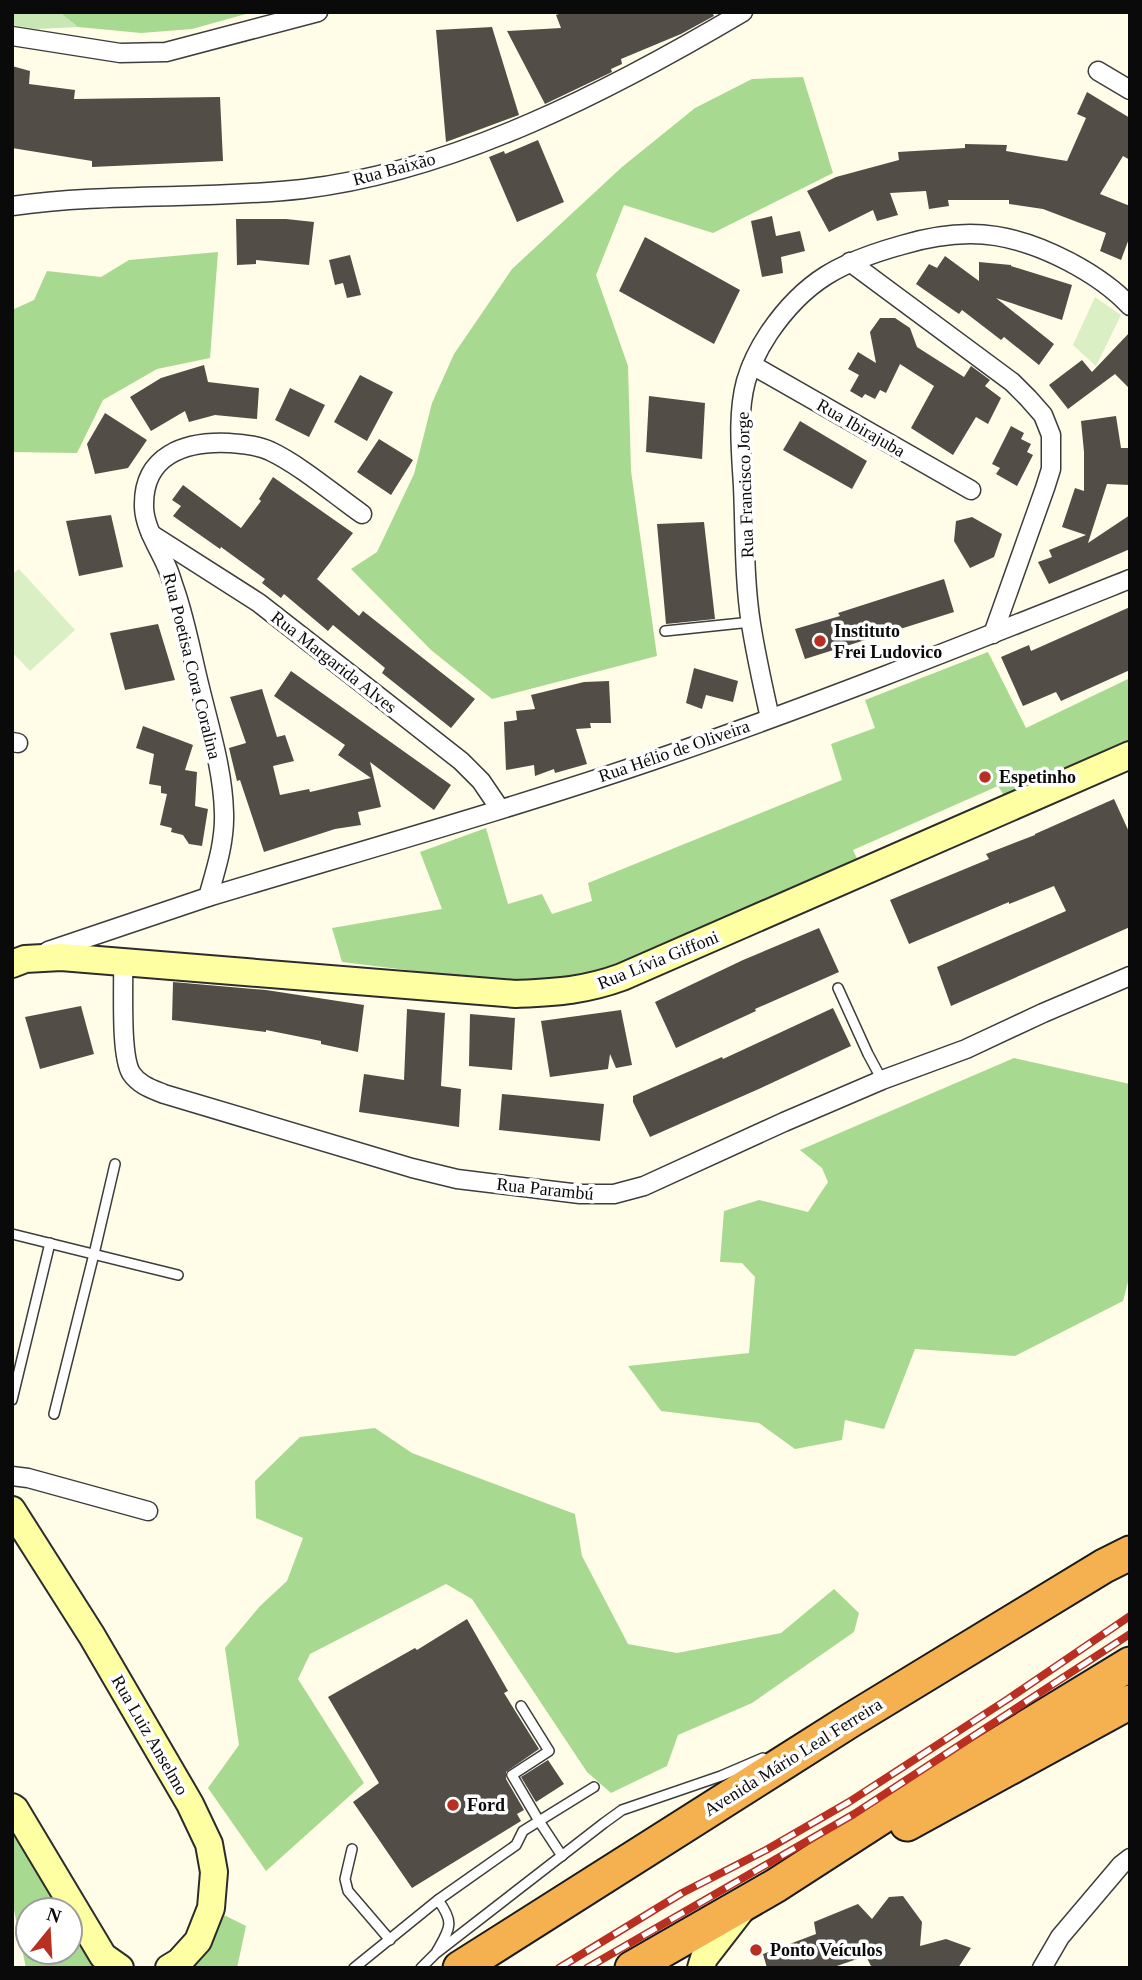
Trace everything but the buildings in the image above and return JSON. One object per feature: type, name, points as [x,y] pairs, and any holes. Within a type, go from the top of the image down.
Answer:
[{"type":"highway","name":"Avenida Mário Leal Ferreira","points":[[448,1961],[1117,1560]]},
{"type":"highway","points":[[632,1968],[775,1886],[919,1793],[1130,1664]]},
{"type":"highway","points":[[775,1886],[925,1815],[1130,1702]]},
{"type":"street","points":[[12,36],[120,53],[166,52],[318,12]]},
{"type":"street","name":"Rua Baixão","points":[[12,206],[64,200],[304,189],[397,171],[518,128],[641,70],[743,12]]},
{"type":"street","points":[[1098,71],[1130,90]]},
{"type":"street","name":"Rua Francisco Jorge","points":[[769,718],[751,622],[741,429],[743,397],[752,365],[779,318],[812,283],[850,262],[932,237],[971,234],[1022,242],[1077,266],[1101,280],[1130,306]]},
{"type":"street","points":[[850,262],[1012,382],[1043,415],[1051,435],[1051,469],[993,634]]},
{"type":"street","name":"Rua Ibirajuba","points":[[752,365],[971,490]]},
{"type":"street","name":"Rua Poetisa Cora Coralina","points":[[208,897],[222,845],[222,790],[179,601],[144,510],[145,490],[151,473],[163,459],[180,448],[208,442],[244,444],[269,450],[362,514]]},
{"type":"street","name":"Rua Margarida Alves","points":[[151,534],[259,603],[461,761],[481,781],[500,809]]},
{"type":"street","name":"Rua Hélio de Oliveira","points":[[208,897],[654,760],[993,634],[1130,579]]},
{"type":"street","name":"Rua Lívia Giffoni","points":[[18,962],[61,957],[516,995],[572,992],[622,977],[1130,755]]},
{"type":"street","points":[[18,962],[208,897]]},
{"type":"street","name":"Rua Parambú","points":[[123,962],[125,1053],[131,1073],[145,1087],[412,1168],[457,1179],[580,1194],[614,1194],[644,1186],[784,1122],[882,1080],[966,1049],[1130,976]]},
{"type":"street","points":[[12,1476],[148,1511]]},
{"type":"street","name":"Rua Luiz Anselmo","points":[[12,1510],[92,1636],[190,1804],[209,1844],[214,1872],[211,1908],[198,1941],[180,1962],[169,1968]]},
{"type":"street","points":[[1117,1560],[1130,1546]]},
{"type":"street","points":[[12,1807],[103,1956],[120,1968]]},
{"type":"street","points":[[1042,1968],[1060,1937],[1130,1858]]},
{"type":"street","points":[[701,1968],[704,1958],[747,1903]]},
{"type":"lane","points":[[665,631],[751,622]]},
{"type":"lane","points":[[838,988],[882,1080]]},
{"type":"lane","points":[[54,1414],[115,1164]]},
{"type":"lane","points":[[12,1234],[178,1275]]},
{"type":"lane","points":[[12,1400],[50,1243]]},
{"type":"lane","points":[[521,1706],[549,1752],[512,1775],[562,1856]]},
{"type":"lane","points":[[792,1745],[851,1720]]},
{"type":"lane","points":[[421,1968],[448,1961],[562,1856],[622,1810],[720,1776],[768,1756]]},
{"type":"lane","points":[[354,1968],[438,1900],[516,1845],[523,1831],[594,1787]]},
{"type":"lane","points":[[352,1849],[345,1879],[348,1891],[390,1940]]},
{"type":"lane","points":[[438,1900],[448,1913],[450,1921],[448,1961]]},
{"type":"green space","points":[[12,12],[59,12],[78,27],[37,29],[12,25]]},
{"type":"green space","points":[[59,12],[253,12],[192,29],[141,33],[78,27]]},
{"type":"green space","points":[[803,77],[833,173],[713,233],[624,205],[596,275],[628,366],[631,471],[657,656],[492,699],[431,650],[351,569],[377,552],[414,474],[432,403],[454,354],[512,269],[622,167],[695,108],[752,79]]},
{"type":"green space","points":[[218,252],[210,358],[157,369],[103,400],[77,453],[12,452],[12,310],[34,300],[47,271],[101,277],[129,260]]},
{"type":"green space","points":[[1095,297],[1121,315],[1096,366],[1073,345]]},
{"type":"green space","points":[[19,569],[75,630],[30,671],[12,652],[12,574]]},
{"type":"green space","points":[[988,652],[1026,728],[1130,678],[1130,746],[1006,799],[998,786],[853,850],[860,865],[587,980],[513,983],[342,962],[332,928],[442,909],[420,852],[486,828],[508,904],[542,894],[552,914],[592,901],[588,883],[842,780],[831,744],[875,728],[865,700]]},
{"type":"green space","points":[[1014,1058],[1130,1084],[1130,1274],[1123,1301],[1015,1356],[915,1349],[884,1429],[845,1420],[842,1440],[795,1449],[759,1423],[661,1411],[628,1366],[749,1353],[755,1277],[742,1263],[720,1262],[724,1211],[759,1200],[808,1212],[828,1182],[822,1168],[800,1150]]},
{"type":"green space","points":[[375,1428],[412,1453],[575,1514],[582,1556],[628,1644],[677,1653],[781,1633],[834,1589],[859,1613],[854,1632],[752,1703],[678,1735],[667,1766],[611,1793],[587,1772],[472,1599],[446,1584],[310,1654],[298,1679],[364,1783],[266,1871],[208,1788],[239,1745],[225,1648],[260,1606],[287,1581],[303,1538],[256,1518],[255,1481],[300,1437]]},
{"type":"green space","points":[[12,1834],[54,1896],[14,1896],[14,1910]]},
{"type":"green space","points":[[224,1915],[246,1926],[237,1968],[187,1968],[204,1955]]},
{"type":"green space","points":[[84,1940],[102,1968],[26,1968],[84,1966]]},
{"type":"railway","points":[[559,1968],[682,1893],[766,1850],[849,1802],[1130,1616]]},
{"type":"railway","points":[[587,1968],[854,1814],[1130,1634]]},
{"type":"place","name":"Instituto Frei Ludovico","points":[[820,641]]},
{"type":"place","name":"Espetinho","points":[[985,777]]},
{"type":"place","name":"Ford","points":[[453,1805]]},
{"type":"place","name":"Ponto Veículos","points":[[756,1950]]}]
